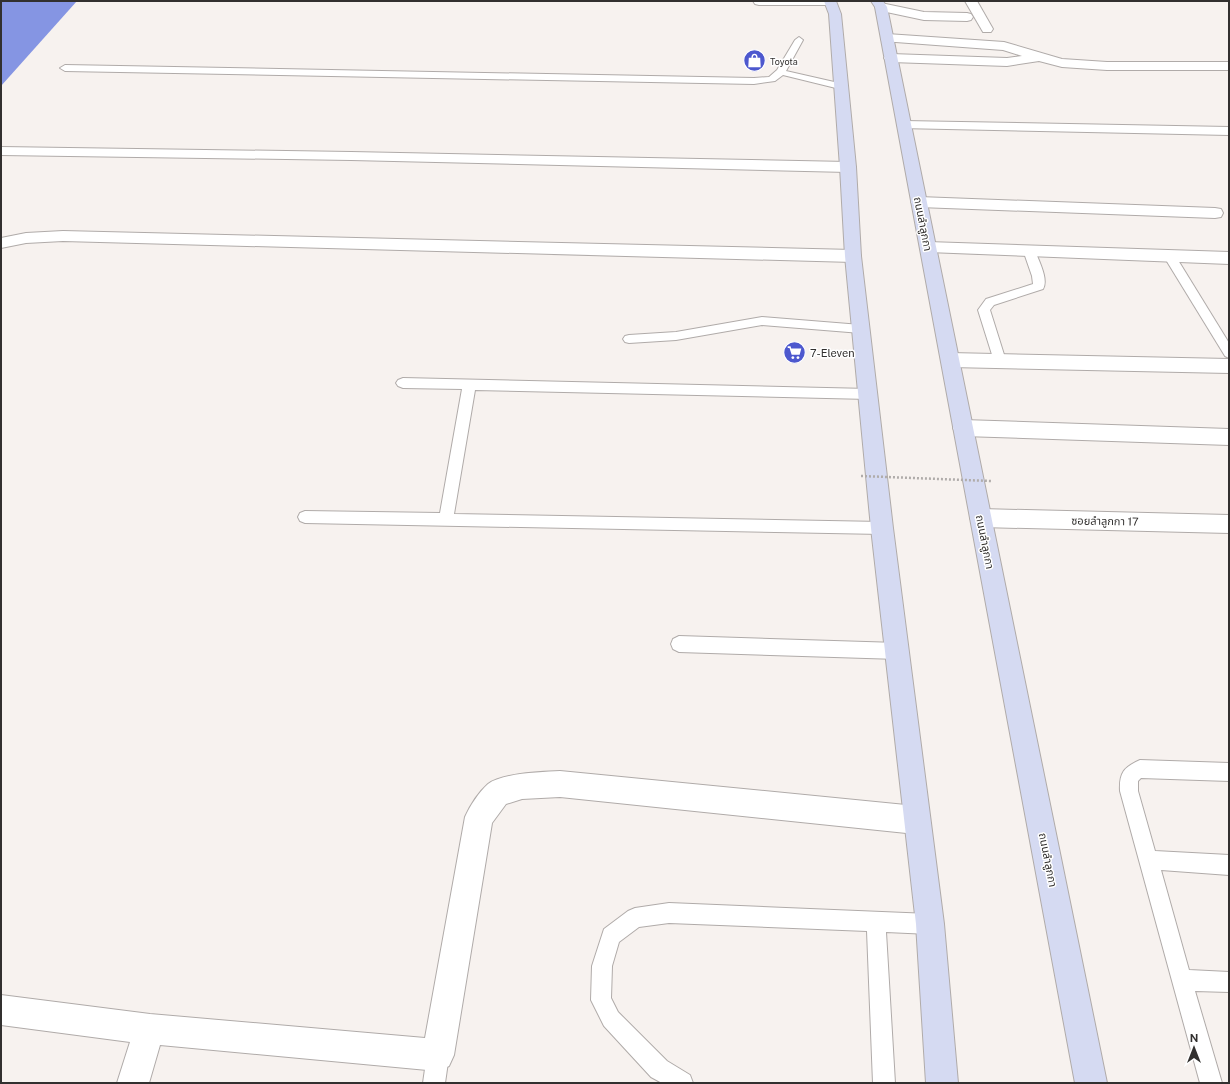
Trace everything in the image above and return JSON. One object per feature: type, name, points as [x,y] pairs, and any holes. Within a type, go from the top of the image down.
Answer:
[{"type":"main road","points":[[830,1],[835,14],[848,167],[853,256],[869,394],[882,528],[898,651],[916,820],[930,924],[942,1083]]},
{"type":"main road","name":"ถนนลำลูกกา","points":[[879,4],[964,428],[1091,1083]]},
{"type":"street","points":[[759,1],[830,1]]},
{"type":"street","points":[[972,1],[987,29]]},
{"type":"street","points":[[879,4],[924,16],[967,17]]},
{"type":"street","points":[[889,48],[1004,46],[1062,63],[1107,66],[1229,66]]},
{"type":"street","points":[[889,48],[1007,62],[1039,57]]},
{"type":"street","points":[[904,125],[1229,131]]},
{"type":"street","points":[[1,151],[350,156],[848,167]]},
{"type":"street","points":[[919,202],[1215,213]]},
{"type":"street","points":[[1,243],[26,238],[63,236],[853,256]]},
{"type":"street","points":[[928,247],[1229,258]]},
{"type":"street","points":[[950,360],[1229,366]]},
{"type":"street","points":[[964,428],[1229,437]]},
{"type":"street","name":"ซอยลำลูกกา 17","points":[[981,518],[1229,524]]},
{"type":"street","points":[[1,1010],[436,1069],[479,817],[498,793],[522,786],[560,784],[916,820]]},
{"type":"street","points":[[133,1083],[150,1029]]},
{"type":"lane","points":[[65,68],[736,82],[772,78],[781,72],[799,40]]},
{"type":"lane","points":[[781,72],[840,86]]},
{"type":"lane","points":[[1000,361],[984,310],[990,302],[1039,286],[1038,276],[1028,250]]},
{"type":"lane","points":[[1169,255],[1229,353]]},
{"type":"lane","points":[[630,339],[676,336],[762,321],[861,329]]},
{"type":"lane","points":[[403,383],[869,394]]},
{"type":"lane","points":[[446,519],[469,384]]},
{"type":"lane","points":[[305,518],[446,519],[882,528]]},
{"type":"lane","points":[[679,644],[898,651]]},
{"type":"lane","points":[[1211,1083],[1129,791],[1128,779],[1132,772],[1140,769],[1229,772]]},
{"type":"lane","points":[[1149,860],[1229,865]]},
{"type":"lane","points":[[682,1083],[659,1069],[611,1020],[601,1000],[602,966],[611,936],[635,918],[669,913],[930,924]]},
{"type":"lane","points":[[876,921],[884,1083]]},
{"type":"lane","points":[[1183,980],[1229,982]]},
{"type":"path","points":[[861,476],[991,481]]},
{"type":"water","points":[[1,1],[77,1],[1,86]]},
{"type":"place","name":"Toyota","points":[[755,61]]},
{"type":"place","name":"7-Eleven","points":[[794,353]]}]
